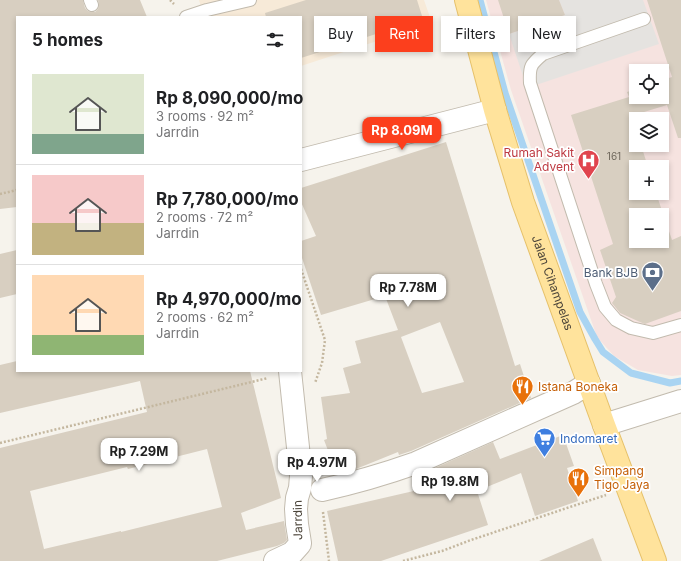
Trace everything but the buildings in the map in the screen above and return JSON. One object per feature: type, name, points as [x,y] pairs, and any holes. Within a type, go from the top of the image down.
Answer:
[{"type":"main road","name":"Jalan Cihampelas","points":[[466,0],[495,110],[523,202],[655,561]]},
{"type":"street","points":[[302,160],[495,110]]},
{"type":"street","name":"Jarrdin","points":[[275,561],[292,553],[300,544],[296,509],[301,476],[290,372]]},
{"type":"street","points":[[322,490],[345,485],[416,463],[573,393],[589,383]]},
{"type":"street","points":[[604,425],[681,401]]},
{"type":"lane","points":[[189,16],[207,10],[250,0]]},
{"type":"lane","points":[[644,19],[544,54],[531,66],[529,71],[530,83],[596,284],[605,306],[616,320],[631,328],[653,333],[681,325]]},
{"type":"path","points":[[0,194],[16,190]]},
{"type":"path","points":[[0,443],[260,379]]},
{"type":"path","points":[[403,561],[442,551],[610,494],[627,486]]},
{"type":"shaded area","points":[[199,0],[424,0],[430,16],[375,16],[375,42],[367,44],[367,16],[314,16],[314,52],[344,52],[302,66],[302,16],[204,16]]},
{"type":"shaded area","name":"Rumah Sakit Advent","points":[[486,0],[681,0],[681,375],[672,376],[638,370],[614,356],[597,337],[511,90],[500,52],[510,52],[510,16],[490,16]]},
{"type":"shaded area","points":[[559,0],[643,0],[659,44],[527,88],[510,34],[518,31],[518,52],[576,52],[576,16],[562,16],[565,15]]},
{"type":"waterway","points":[[480,0],[505,93],[580,312],[603,352],[631,373],[670,383],[681,381]]},
{"type":"place","name":"Rumah Sakit Advent","points":[[589,180]]},
{"type":"place","name":"Bank BJB","points":[[653,292]]},
{"type":"place","name":"Istana Boneka","points":[[523,406]]},
{"type":"place","name":"Indomaret","points":[[544,458]]},
{"type":"place","name":"Simpang Tigo Jaya","points":[[579,498]]}]
